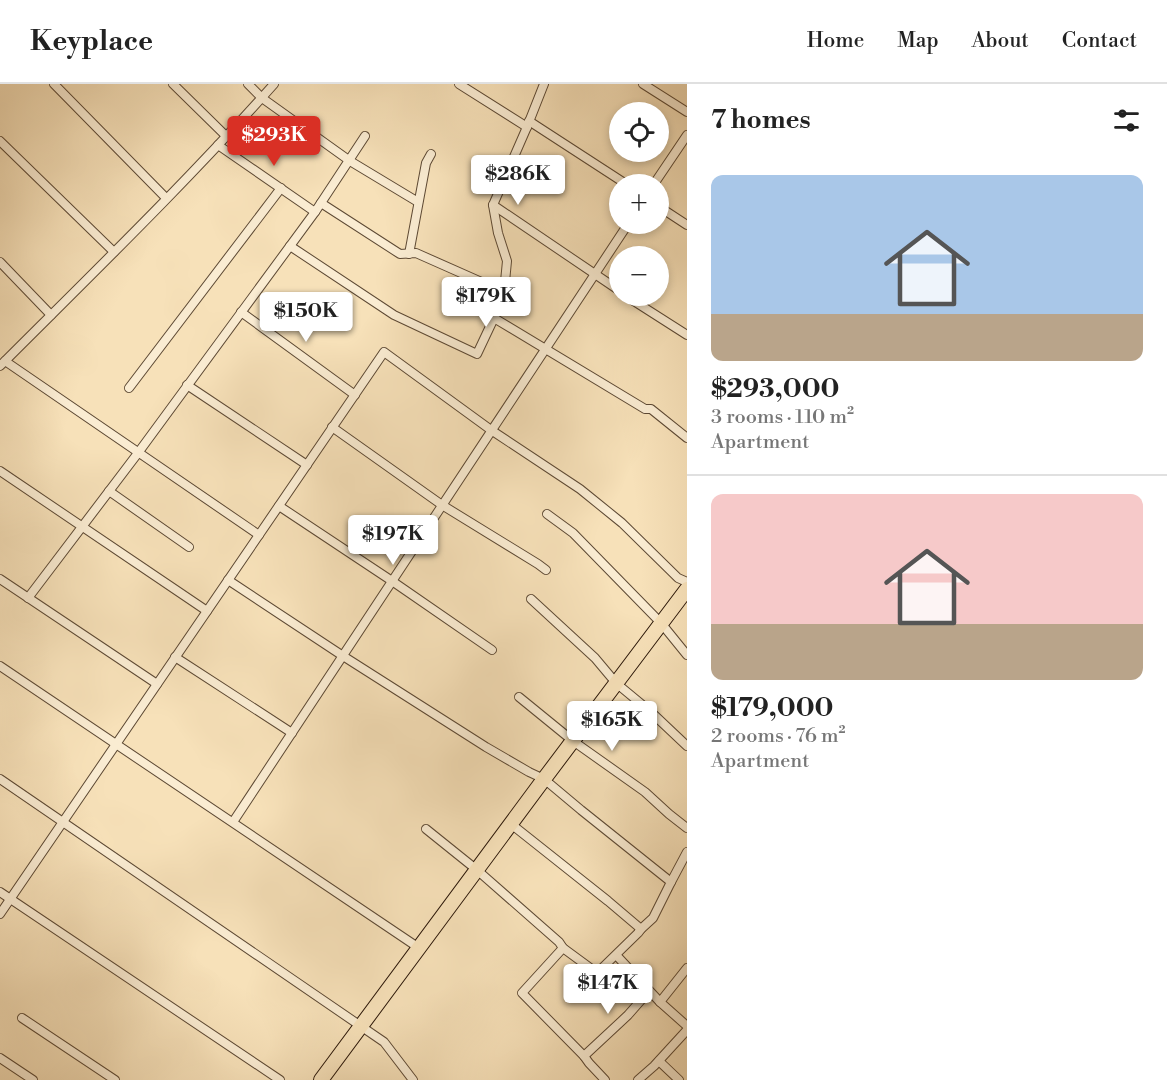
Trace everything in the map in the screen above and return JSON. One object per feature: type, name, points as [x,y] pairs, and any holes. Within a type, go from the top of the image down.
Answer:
[{"type":"main road","points":[[321,1080],[544,778],[687,590]]},
{"type":"street","points":[[54,84],[166,198]]},
{"type":"street","points":[[173,84],[226,136]]},
{"type":"street","points":[[248,84],[262,98],[350,161],[418,202]]},
{"type":"street","points":[[259,535],[2,364],[218,145],[274,84]]},
{"type":"street","points":[[459,84],[610,174]]},
{"type":"street","points":[[290,246],[394,315],[477,354],[504,292],[507,261],[498,233],[493,204],[544,84]]},
{"type":"street","points":[[643,84],[687,112]]},
{"type":"street","points":[[661,174],[687,135]]},
{"type":"street","points":[[28,598],[315,212],[365,136]]},
{"type":"street","points":[[0,141],[114,252]]},
{"type":"street","points":[[218,145],[315,212]]},
{"type":"street","points":[[409,254],[426,162],[431,154]]},
{"type":"street","points":[[129,387],[281,188]]},
{"type":"street","points":[[321,203],[400,254],[416,253],[504,292]]},
{"type":"street","points":[[493,204],[609,284]]},
{"type":"street","points":[[669,213],[687,225]]},
{"type":"street","points":[[233,822],[621,234]]},
{"type":"street","points":[[0,262],[51,315]]},
{"type":"street","points":[[642,306],[687,335]]},
{"type":"street","points":[[242,312],[355,395]]},
{"type":"street","points":[[494,318],[645,410],[651,409],[687,438]]},
{"type":"street","points":[[0,914],[384,352],[491,430],[580,489],[622,523],[678,578],[687,582]]},
{"type":"street","points":[[188,385],[307,465]]},
{"type":"street","points":[[333,427],[442,505],[546,570]]},
{"type":"street","points":[[0,471],[207,611]]},
{"type":"street","points":[[109,491],[189,547]]},
{"type":"street","points":[[279,506],[492,650]]},
{"type":"street","points":[[548,514],[573,533],[661,623],[687,655]]},
{"type":"street","points":[[228,580],[486,747],[544,778],[580,810],[671,882]]},
{"type":"street","points":[[1,583],[28,598],[157,684]]},
{"type":"street","points":[[531,599],[595,658],[616,683],[687,746]]},
{"type":"street","points":[[176,657],[292,733]]},
{"type":"street","points":[[0,666],[419,948]]},
{"type":"street","points":[[519,697],[573,741],[645,792],[687,828]]},
{"type":"street","points":[[0,779],[384,1042],[413,1080]]},
{"type":"street","points":[[511,824],[641,929]]},
{"type":"street","points":[[426,829],[477,870],[563,948],[597,973],[653,918],[687,852]]},
{"type":"street","points":[[0,892],[280,1080]]},
{"type":"street","points":[[563,948],[522,993],[605,1080]]},
{"type":"street","points":[[616,956],[687,1028],[659,1061],[638,1080]]},
{"type":"street","points":[[660,1002],[687,968]]},
{"type":"street","points":[[584,1056],[628,1015],[649,991]]},
{"type":"street","points":[[22,1018],[115,1080]]},
{"type":"street","points":[[0,1058],[33,1080]]},
{"type":"street","points":[[659,1061],[679,1080]]}]
